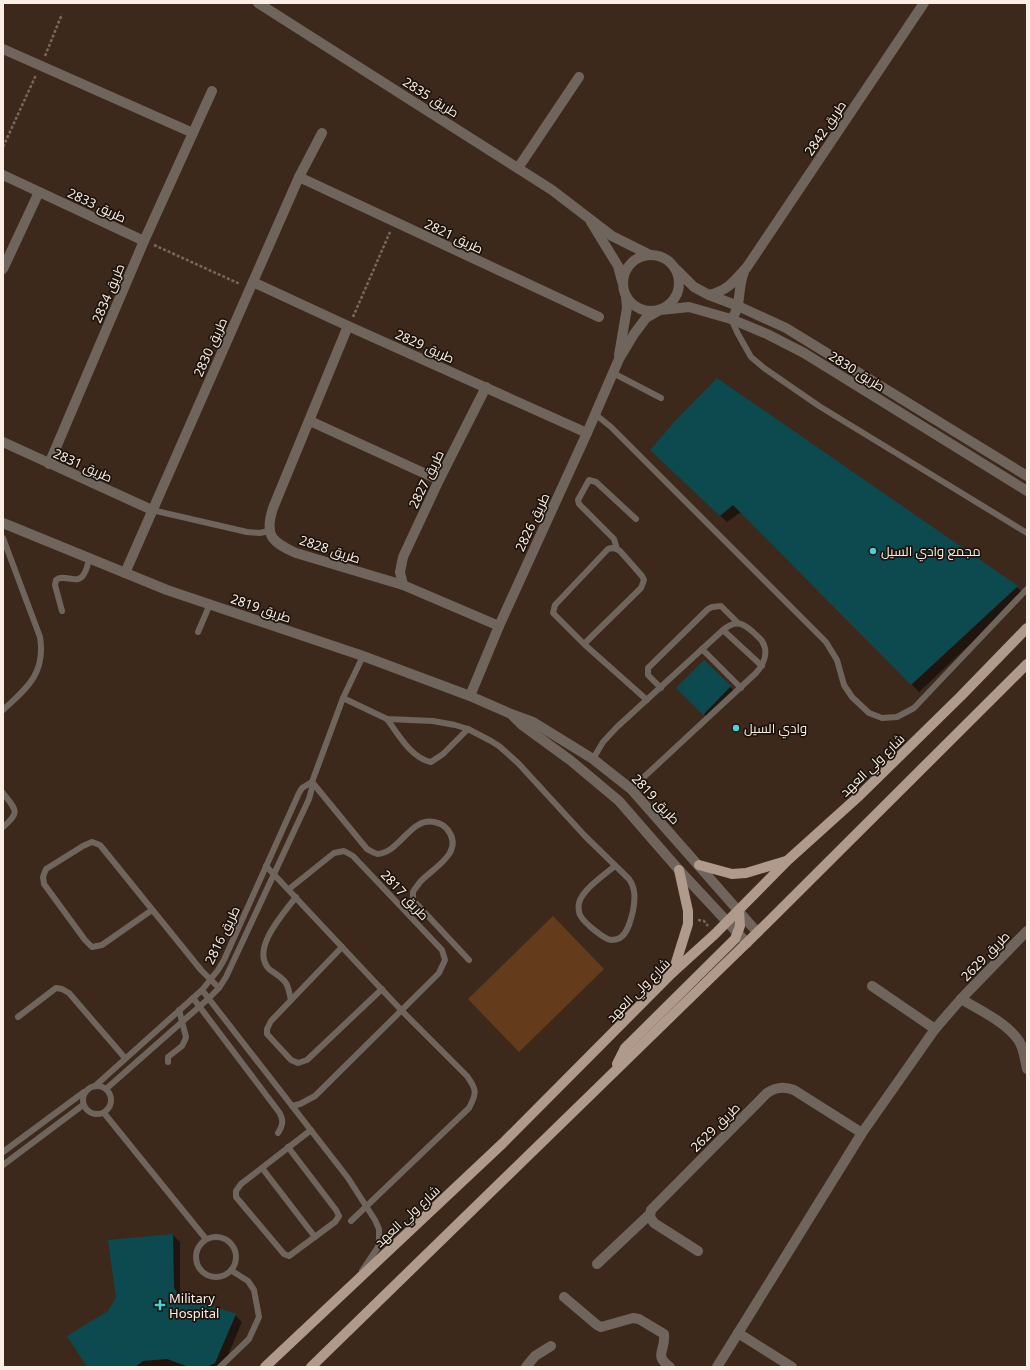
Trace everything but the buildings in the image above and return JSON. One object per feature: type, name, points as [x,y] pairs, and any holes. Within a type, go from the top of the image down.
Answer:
[{"type":"main road","name":"شارع ولي العهد","points":[[265,1367],[503,1142],[672,973],[739,911],[788,860],[859,796],[961,696],[1027,628]]},
{"type":"main road","points":[[311,1367],[616,1068],[747,942],[1027,664]]},
{"type":"main road","points":[[699,865],[732,874],[746,873],[788,860]]},
{"type":"main road","points":[[672,973],[688,924],[688,911],[679,870]]},
{"type":"main road","points":[[616,1068],[625,1048],[731,944],[738,933],[740,926],[739,911]]},
{"type":"street","name":"طريق 2835","points":[[258,3],[552,190],[612,236],[650,255]]},
{"type":"street","name":"طريق 2842","points":[[709,295],[720,292],[728,287],[747,267],[924,3]]},
{"type":"street","points":[[3,49],[193,133]]},
{"type":"street","points":[[518,168],[579,77]]},
{"type":"street","name":"طريق 2834","points":[[49,464],[144,241],[212,91]]},
{"type":"street","name":"طريق 2830","points":[[125,573],[299,177],[322,133]]},
{"type":"street","name":"طريق 2833","points":[[3,175],[144,241]]},
{"type":"street","name":"طريق 2821","points":[[299,177],[599,317]]},
{"type":"street","points":[[3,269],[39,192]]},
{"type":"street","name":"طريق 2835","points":[[587,216],[618,266],[625,292]]},
{"type":"street","points":[[642,256],[658,256],[666,258],[677,270],[680,286],[678,294],[674,301],[668,306],[660,310],[648,311],[637,308],[631,303],[625,292],[623,280],[629,265],[635,260],[642,256]]},
{"type":"street","name":"طريق 2842","points":[[738,306],[740,286],[747,267]]},
{"type":"street","name":"طريق 2830","points":[[677,270],[694,287],[709,295],[738,306],[786,328],[1027,476]]},
{"type":"street","name":"طريق 2829","points":[[251,285],[348,326],[588,433]]},
{"type":"street","name":"طريق 2826","points":[[619,359],[619,351],[627,308],[625,292]]},
{"type":"street","points":[[731,319],[738,306]]},
{"type":"street","name":"طريق 2830","points":[[660,310],[689,307],[731,319],[767,334],[804,353],[1027,492]]},
{"type":"street","name":"طريق 2826","points":[[470,696],[499,626],[588,433],[619,359],[634,334],[646,318],[660,310]]},
{"type":"street","points":[[269,531],[273,508],[348,326]]},
{"type":"street","name":"طريق 2827","points":[[403,586],[400,572],[403,557],[439,480],[486,387]]},
{"type":"street","points":[[310,421],[439,480]]},
{"type":"street","name":"طريق 2831","points":[[3,442],[152,510]]},
{"type":"street","name":"طريق 2819","points":[[3,523],[167,590],[363,656],[470,696],[533,722],[593,759],[631,789],[757,932]]},
{"type":"street","name":"طريق 2828","points":[[269,531],[274,540],[284,548],[296,553],[403,586],[499,626]]},
{"type":"street","name":"طريق 2819","points":[[511,714],[522,725],[562,753],[619,802],[679,870],[747,942]]},
{"type":"street","points":[[586,774],[593,759]]},
{"type":"street","points":[[619,802],[631,789]]},
{"type":"street","name":"طريق 2629","points":[[717,1367],[862,1133],[935,1029],[961,999],[1027,931]]},
{"type":"street","points":[[872,986],[935,1029]]},
{"type":"street","points":[[961,999],[982,1010],[1011,1031],[1020,1043],[1027,1068]]},
{"type":"street","name":"طريق 2629","points":[[597,1264],[650,1214],[653,1208],[767,1093],[772,1090],[783,1087],[794,1090],[862,1133]]},
{"type":"street","points":[[650,1214],[654,1223],[698,1251]]},
{"type":"street","points":[[564,1297],[597,1326],[601,1327],[633,1318],[639,1319],[659,1330],[664,1334],[665,1340],[661,1357],[663,1362],[670,1367]]},
{"type":"street","points":[[738,1333],[792,1367]]},
{"type":"street","points":[[526,1367],[535,1356],[551,1346]]},
{"type":"lane","points":[[731,319],[751,357],[764,368],[818,406],[1027,533]]},
{"type":"lane","points":[[613,373],[661,398]]},
{"type":"lane","points":[[595,414],[611,427],[826,642],[836,660],[844,685],[852,697],[869,713],[882,718],[897,717],[914,708],[1027,589]]},
{"type":"lane","points":[[617,549],[614,539],[578,504],[578,500],[590,480],[596,482],[636,519]]},
{"type":"lane","points":[[152,510],[247,532],[260,533],[269,531]]},
{"type":"lane","points":[[3,538],[40,637],[42,654],[34,678],[3,710]]},
{"type":"lane","points":[[584,644],[641,588],[643,584],[644,580],[642,576],[617,549],[608,549],[553,609],[553,613],[555,617],[584,644],[647,700]]},
{"type":"lane","points":[[62,611],[55,585],[56,580],[61,577],[75,580],[80,579],[84,574],[89,559]]},
{"type":"lane","points":[[198,632],[210,604]]},
{"type":"lane","points":[[631,789],[741,688],[762,666],[765,654],[762,641],[746,626],[738,623],[721,606],[712,607],[708,609],[648,668],[648,675],[661,688]]},
{"type":"lane","points":[[593,759],[609,734],[723,630],[730,625],[738,623]]},
{"type":"lane","points":[[723,630],[762,666]]},
{"type":"lane","points":[[702,649],[741,688]]},
{"type":"lane","name":"طريق 2816","points":[[106,1089],[208,999],[226,977],[309,799],[312,782],[344,698],[363,656]]},
{"type":"lane","points":[[344,698],[387,718],[432,721],[468,729],[491,740],[518,763],[585,836],[615,866],[632,884],[635,898],[629,925],[621,938],[613,940],[606,938],[589,925],[580,915],[579,904],[584,893],[615,866]]},
{"type":"lane","points":[[387,718],[412,752],[431,762],[443,754],[468,729]]},
{"type":"lane","points":[[312,782],[367,850],[377,854],[387,852],[420,823],[430,821],[439,823],[447,829],[452,838],[452,848],[448,857],[420,882],[413,892],[414,900],[468,960]]},
{"type":"lane","name":"طريق 2816","points":[[95,1086],[202,990],[211,980],[224,960],[299,793],[302,788],[312,782]]},
{"type":"lane","points":[[3,793],[13,806],[15,814],[13,818],[3,827]]},
{"type":"lane","points":[[152,910],[102,945],[92,947],[85,940],[44,884],[43,876],[46,869],[83,846],[92,842],[100,846],[152,910],[200,970],[218,988]]},
{"type":"lane","name":"طريق 2817","points":[[288,889],[334,853],[344,851],[353,856],[442,950],[445,960],[439,973],[402,1011]]},
{"type":"lane","points":[[266,866],[402,1011],[467,1076],[473,1085],[475,1096],[468,1108],[351,1221]]},
{"type":"lane","points":[[291,1000],[287,984],[268,968],[264,959],[263,950],[271,931],[296,897]]},
{"type":"lane","points":[[342,947],[271,1021],[267,1029],[267,1034],[291,1060],[298,1063],[307,1060],[382,989]]},
{"type":"lane","points":[[18,1017],[56,988],[62,989],[69,993],[125,1058]]},
{"type":"lane","points":[[202,990],[348,1178],[366,1205],[379,1229],[380,1238],[378,1247],[354,1283]]},
{"type":"lane","points":[[193,998],[283,1118],[282,1126],[278,1133]]},
{"type":"lane","points":[[168,1062],[168,1057],[182,1046],[186,1037],[179,1010]]},
{"type":"lane","points":[[292,1106],[300,1104],[315,1096],[402,1011]]},
{"type":"lane","points":[[3,1152],[89,1088],[101,1086],[106,1089],[110,1095],[111,1102],[109,1108],[104,1113],[98,1115],[91,1114],[83,1105],[82,1098],[84,1092]]},
{"type":"lane","points":[[3,1164],[83,1105]]},
{"type":"lane","points":[[104,1113],[206,1239]]},
{"type":"lane","points":[[288,1147],[339,1216],[335,1222],[289,1256],[284,1254],[236,1197],[236,1191],[241,1184],[288,1147],[311,1130]]},
{"type":"lane","points":[[262,1168],[315,1237]]},
{"type":"lane","points":[[215,1237],[224,1238],[232,1244],[236,1253],[236,1262],[232,1271],[222,1277],[210,1277],[200,1270],[196,1260],[198,1248],[206,1239],[215,1237]]},
{"type":"lane","points":[[220,1367],[249,1339],[260,1317],[254,1290],[248,1281],[232,1271]]},
{"type":"path","points":[[3,147],[41,65],[62,14]]},
{"type":"path","points":[[348,326],[395,222]]},
{"type":"path","points":[[144,241],[251,285]]},
{"type":"shaded area","points":[[553,916],[604,969],[519,1052],[468,999]]},
{"type":"place","name":"مجمع وادي السيل","points":[[873,551]]},
{"type":"place","name":"وادي السيل","points":[[736,728]]},
{"type":"place","name":"Military Hospital","points":[[160,1305]]}]
